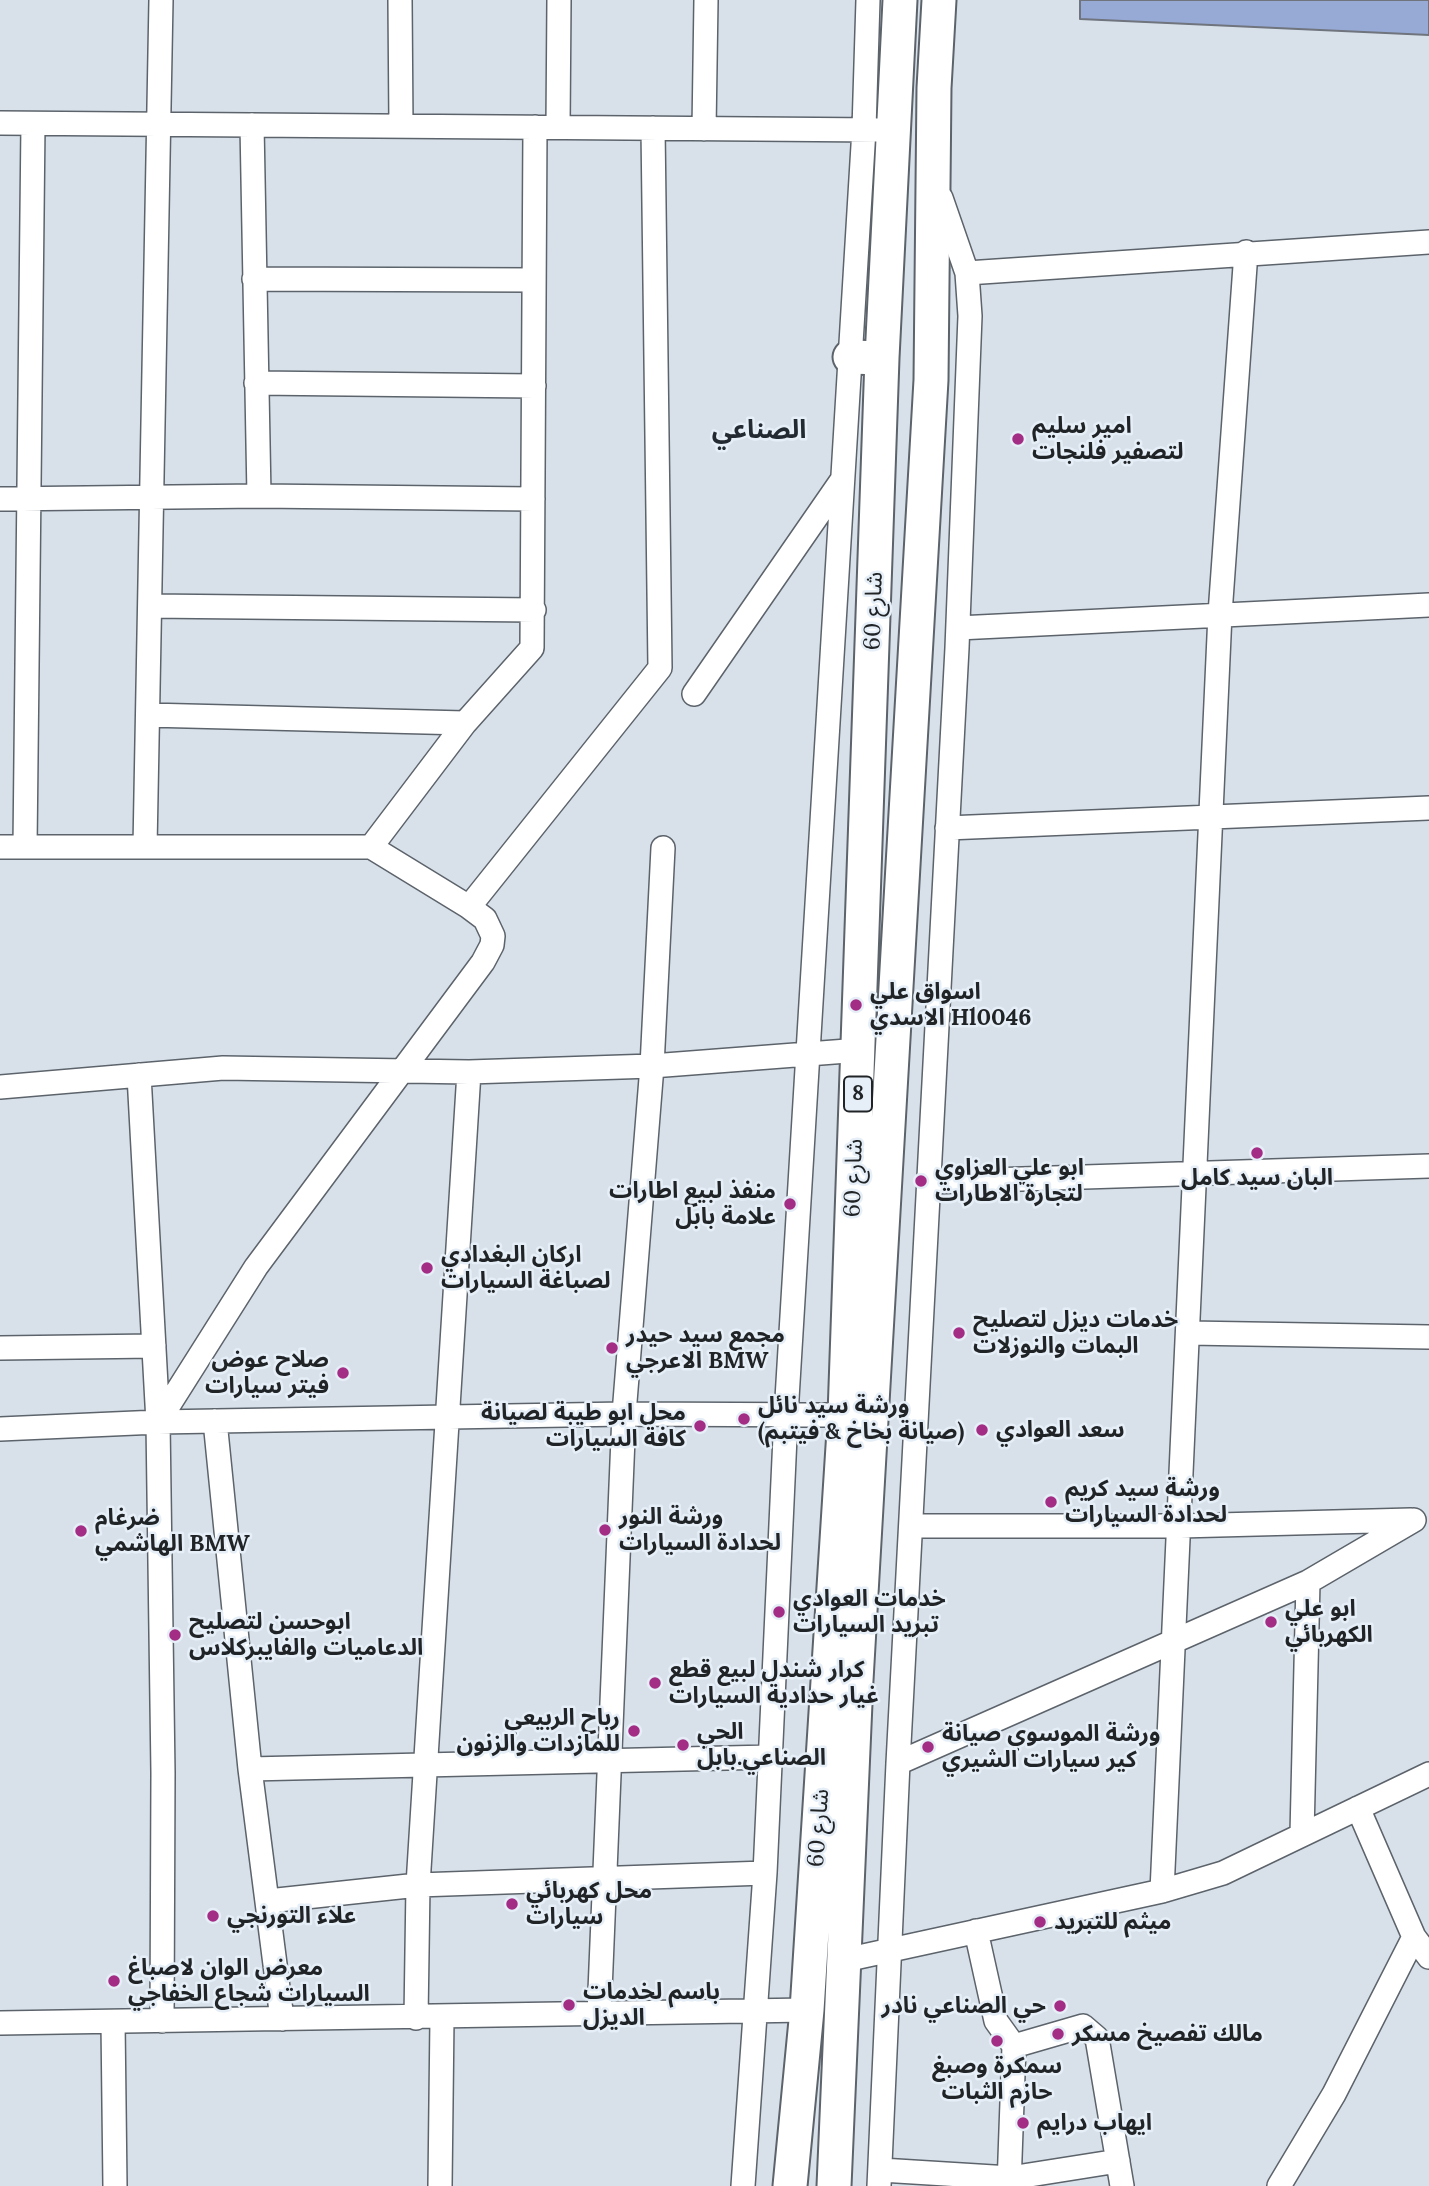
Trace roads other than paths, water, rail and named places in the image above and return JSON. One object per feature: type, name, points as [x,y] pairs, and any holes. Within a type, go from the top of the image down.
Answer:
[{"type":"highway","name":"شارع 60","points":[[790,2186],[807,2010],[845,1415],[860,1050],[866,357],[878,130],[901,0]]},
{"type":"highway","name":"شارع 60","points":[[834,2186],[857,1667],[931,380],[933,160],[939,0]]},
{"type":"street","points":[[145,847],[161,0]]},
{"type":"street","points":[[400,0],[401,127]]},
{"type":"street","points":[[558,127],[559,0]]},
{"type":"street","points":[[704,129],[705,0]]},
{"type":"street","points":[[0,123],[878,130],[867,0]]},
{"type":"street","points":[[25,847],[33,124]]},
{"type":"street","points":[[252,125],[259,496]]},
{"type":"street","points":[[370,847],[465,723],[532,648],[535,128]]},
{"type":"street","points":[[469,907],[660,668],[653,128]]},
{"type":"street","points":[[933,160],[943,204],[967,272],[970,316],[958,628],[898,1763],[880,2178],[1010,2182],[1118,2161]]},
{"type":"street","points":[[967,272],[1429,242]]},
{"type":"street","points":[[1161,1891],[1189,1333],[1220,614],[1246,252]]},
{"type":"street","points":[[254,279],[534,280]]},
{"type":"street","points":[[743,2186],[765,1873],[786,1415],[842,480],[866,357]]},
{"type":"street","points":[[257,383],[534,386]]},
{"type":"street","points":[[694,694],[842,480]]},
{"type":"street","points":[[0,499],[259,496],[533,499]]},
{"type":"street","points":[[150,606],[534,610]]},
{"type":"street","points":[[958,628],[1429,606]]},
{"type":"street","points":[[148,715],[465,723]]},
{"type":"street","points":[[947,828],[1429,808]]},
{"type":"street","points":[[0,847],[370,847],[469,907],[490,927],[492,945],[406,1069],[256,1267],[158,1422]]},
{"type":"street","points":[[599,2015],[624,1414],[652,1066],[663,848]]},
{"type":"street","points":[[0,1087],[223,1068],[469,1072],[652,1066],[860,1050]]},
{"type":"street","points":[[416,2018],[418,1885],[469,1072]]},
{"type":"street","points":[[139,1075],[158,1422],[163,1773],[162,2021]]},
{"type":"street","points":[[928,1182],[1196,1176],[1429,1166]]},
{"type":"street","points":[[1189,1333],[1429,1337]]},
{"type":"street","points":[[0,1348],[154,1346]]},
{"type":"street","points":[[0,1429],[158,1422],[624,1414],[845,1415]]},
{"type":"street","points":[[215,1421],[250,1769],[282,2020]]},
{"type":"street","points":[[911,1526],[1180,1526],[1422,1520]]},
{"type":"street","points":[[898,1763],[1174,1644],[1308,1582],[1422,1520]]},
{"type":"street","points":[[1302,1834],[1308,1582]]},
{"type":"street","points":[[250,1769],[770,1757]]},
{"type":"street","points":[[845,1960],[1161,1891],[1223,1874],[1429,1774]]},
{"type":"street","points":[[1358,1808],[1414,1937],[1429,1957]]},
{"type":"street","points":[[268,1900],[418,1885],[765,1873]]},
{"type":"street","points":[[976,1931],[996,2021],[1014,2046],[1010,2182]]},
{"type":"street","points":[[1279,2186],[1334,2094],[1414,1937]]},
{"type":"street","points":[[0,2024],[807,2010]]},
{"type":"street","points":[[440,2186],[442,2018]]},
{"type":"street","points":[[113,2022],[114,2186]]},
{"type":"street","points":[[1014,2046],[1083,2026],[1097,2038],[1122,2186]]},
{"type":"place","name":"امير سليم لتصفير فلنجات","points":[[1018,439]]},
{"type":"place","name":"اسواق علي الاسدي Hl0046","points":[[856,1005]]},
{"type":"place","name":"البان سيد كامل","points":[[1257,1153]]},
{"type":"place","name":"ابو علي العزاوي لتجارة الاطارات","points":[[921,1181]]},
{"type":"place","name":"منفذ لبيع اطارات علامة بابل","points":[[790,1204]]},
{"type":"place","name":"اركان البغدادي لصباغة السيارات","points":[[427,1268]]},
{"type":"place","name":"خدمات ديزل لتصليح البمات والنوزلات","points":[[959,1333]]},
{"type":"place","name":"مجمع سيد حيدر الاعرجي BMW","points":[[612,1348]]},
{"type":"place","name":"صلاح عوض فيتر سيارات","points":[[343,1373]]},
{"type":"place","name":"ورشة سيد نائل (صيانة بخاخ & فيتبم)","points":[[744,1419]]},
{"type":"place","name":"محل ابو طيبة لصيانة كافة السيارات","points":[[700,1426]]},
{"type":"place","name":"سعد العوادي","points":[[982,1430]]},
{"type":"place","name":"ورشة سيد كريم لحدادة السيارات","points":[[1051,1502]]},
{"type":"place","name":"ورشة النور لحدادة السيارات","points":[[605,1530]]},
{"type":"place","name":"ضرغام الهاشمي BMW","points":[[81,1531]]},
{"type":"place","name":"خدمات العوادي تبريد السيارات","points":[[779,1612]]},
{"type":"place","name":"ابو علي الكهربائي","points":[[1271,1622]]},
{"type":"place","name":"ابوحسن لتصليح الدعاميات والفايبركلاس","points":[[175,1635]]},
{"type":"place","name":"كرار شندل لبيع قطع غيار حدادية السيارات","points":[[655,1683]]},
{"type":"place","name":"رباح الربيعي للمازدات والزنون","points":[[634,1731]]},
{"type":"place","name":"الحي الصناعي.بابل","points":[[683,1745]]},
{"type":"place","name":"ورشة الموسوي صيانة كير سيارات الشيري","points":[[928,1747]]},
{"type":"place","name":"محل كهربائي سيارات","points":[[512,1904]]},
{"type":"place","name":"علاء التورنجي","points":[[213,1916]]},
{"type":"place","name":"ميثم للتبريد","points":[[1040,1922]]},
{"type":"place","name":"معرض الوان لاصباغ السيارات شجاع الخفاجي","points":[[114,1981]]},
{"type":"place","name":"باسم لخدمات الديزل","points":[[569,2005]]},
{"type":"place","name":"حي الصناعي نادر","points":[[1060,2006]]},
{"type":"place","name":"مالك تفصيخ مسكر","points":[[1058,2034]]},
{"type":"place","name":"سمكرة وصبغ حازم الثبات","points":[[997,2041]]},
{"type":"place","name":"ايهاب درايم","points":[[1023,2123]]},
{"type":"district","name":"الصناعي","points":[[759,431]]}]
